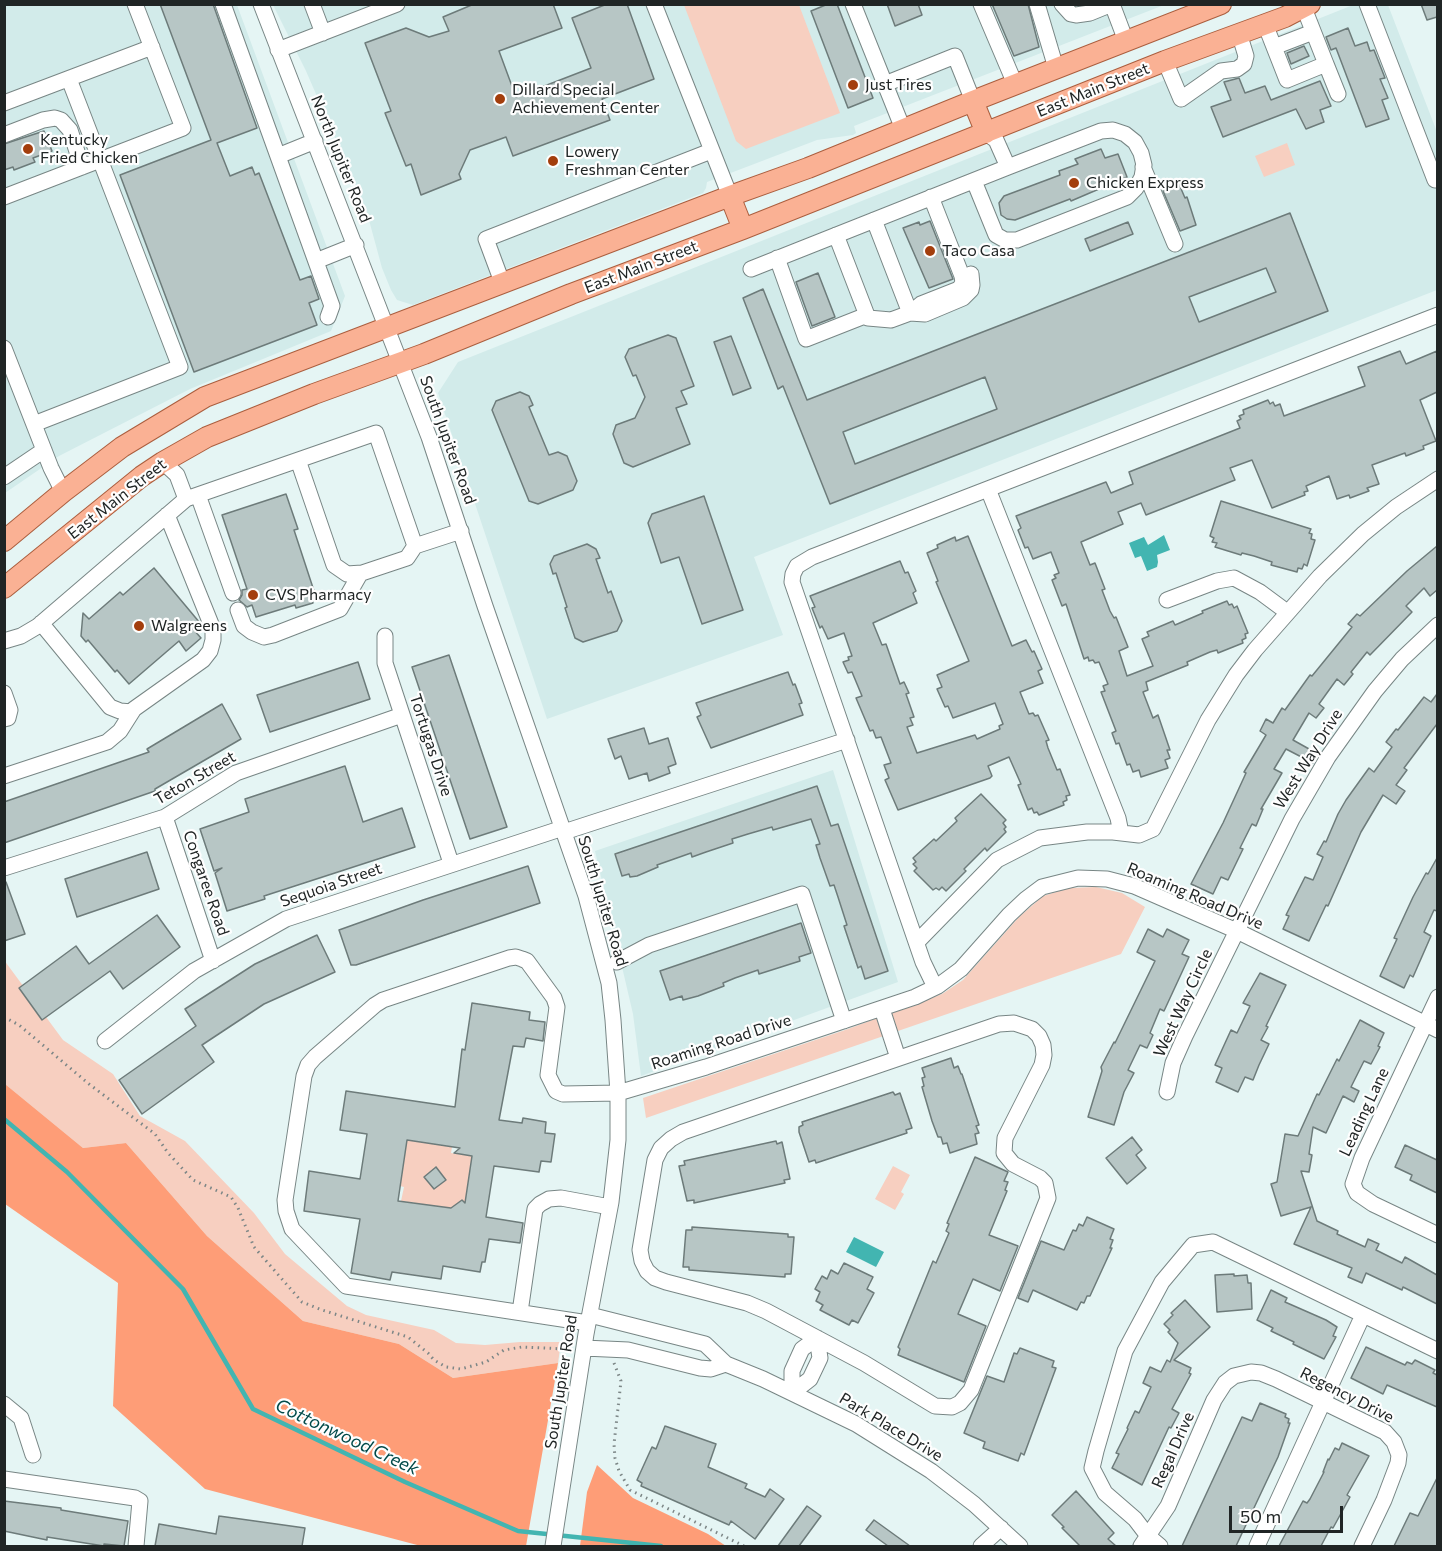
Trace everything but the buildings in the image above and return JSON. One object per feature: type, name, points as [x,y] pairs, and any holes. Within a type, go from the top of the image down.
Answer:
[{"type":"main road","name":"East Main Street","points":[[4,541],[63,492],[143,433],[205,397],[502,282],[808,168],[1221,4]]},
{"type":"main road","points":[[1228,4],[1239,33]]},
{"type":"main road","name":"East Main Street","points":[[4,588],[102,507],[163,462],[223,430],[424,354],[641,266],[743,229],[1307,6]]},
{"type":"main road","points":[[973,101],[986,133]]},
{"type":"main road","points":[[730,196],[743,229]]},
{"type":"main road","points":[[143,433],[163,462]]},
{"type":"street","points":[[4,197],[183,128],[135,4]]},
{"type":"street","points":[[223,4],[332,306],[328,317]]},
{"type":"street","name":"North Jupiter Road","points":[[261,4],[387,326]]},
{"type":"street","points":[[312,4],[322,33]]},
{"type":"street","points":[[278,50],[397,4]]},
{"type":"street","points":[[654,4],[730,196]]},
{"type":"street","points":[[853,4],[903,129]]},
{"type":"street","points":[[981,4],[1015,84]]},
{"type":"street","points":[[1037,4],[1056,68]]},
{"type":"street","points":[[1062,4],[1071,14],[1076,15],[1112,4],[1126,41]]},
{"type":"street","points":[[1366,4],[1435,180]]},
{"type":"street","points":[[1307,6],[1313,32],[1338,94]]},
{"type":"street","points":[[1265,24],[1287,80],[1326,64]]},
{"type":"street","points":[[1274,47],[1313,32]]},
{"type":"street","points":[[1166,61],[1181,99],[1221,71],[1236,69],[1244,64],[1246,56],[1239,33]]},
{"type":"street","points":[[4,102],[152,47]]},
{"type":"street","points":[[885,84],[955,56],[973,101]]},
{"type":"street","points":[[34,424],[180,367],[69,79]]},
{"type":"street","points":[[4,135],[44,120],[55,118],[61,120],[70,130],[82,167]]},
{"type":"street","points":[[751,269],[777,258],[935,196],[974,180],[1101,130],[1113,130],[1125,134],[1135,142],[1141,153],[1143,167],[1142,177],[1136,188],[1127,196],[1017,240],[1005,240],[996,235],[974,180]]},
{"type":"street","points":[[986,133],[996,140],[1008,167]]},
{"type":"street","points":[[278,156],[315,141]]},
{"type":"street","points":[[502,282],[486,238],[711,151]]},
{"type":"street","points":[[1143,167],[1175,244]]},
{"type":"street","points":[[836,235],[868,318],[891,320],[910,313],[924,314],[968,295],[972,285],[970,273],[935,196]]},
{"type":"street","points":[[874,220],[910,313]]},
{"type":"street","points":[[316,261],[356,245]]},
{"type":"street","points":[[777,258],[807,339],[867,315]]},
{"type":"street","points":[[935,987],[923,962],[792,582],[797,566],[804,561],[1437,315]]},
{"type":"street","name":"South Jupiter Road","points":[[387,326],[429,436],[485,606],[586,896],[609,983],[618,1093],[618,1140],[610,1207],[584,1348],[553,1546]]},
{"type":"street","points":[[4,348],[63,492]]},
{"type":"street","points":[[4,641],[21,636],[41,623],[167,515],[192,497],[376,434],[415,546]]},
{"type":"street","points":[[4,477],[44,450]]},
{"type":"street","points":[[298,460],[334,565],[347,574],[360,574],[407,558],[415,546],[461,531]]},
{"type":"street","points":[[163,462],[177,475],[192,497],[233,593]]},
{"type":"street","points":[[916,942],[997,860],[1040,838],[1087,832],[1139,835],[1153,829],[1208,720],[1236,675],[1287,612],[1363,534],[1396,507],[1437,479]]},
{"type":"street","points":[[988,489],[1118,818],[1121,833]]},
{"type":"street","points":[[4,776],[107,742],[120,731],[132,712],[203,660],[210,651],[213,629],[167,515]]},
{"type":"street","points":[[238,610],[244,626],[252,632],[264,637],[273,635],[340,609],[360,574]]},
{"type":"street","points":[[1167,600],[1217,580],[1234,578],[1260,592],[1287,612]]},
{"type":"street","points":[[41,623],[110,707],[132,712]]},
{"type":"street","name":"West Way Drive","points":[[1237,931],[1292,819],[1328,758],[1375,690],[1402,659],[1437,625]]},
{"type":"street","name":"Tortugas Drive","points":[[385,636],[385,663],[451,863]]},
{"type":"street","points":[[4,693],[10,710],[8,718],[4,719]]},
{"type":"street","name":"Teton Street","points":[[4,868],[165,817],[236,773],[402,715]]},
{"type":"street","name":"Sequoia Street","points":[[105,1041],[195,971],[286,919],[451,863],[847,740]]},
{"type":"street","name":"Congaree Road","points":[[165,817],[213,961]]},
{"type":"street","name":"Roaming Road Drive","points":[[520,1312],[345,1286],[292,1229],[285,1200],[302,1084],[308,1065],[365,1013],[383,1000],[516,957],[527,961],[554,998],[556,1019],[548,1075],[556,1091],[564,1094],[618,1093],[706,1067],[915,998],[961,969],[1009,915],[1042,887],[1069,880],[1107,879],[1134,886],[1237,931],[1431,1027]]},
{"type":"street","points":[[617,962],[649,945],[802,894],[844,1021]]},
{"type":"street","name":"West Way Circle","points":[[1167,1092],[1173,1063],[1237,931]]},
{"type":"street","name":"Leading Lane","points":[[1437,997],[1431,1027],[1362,1158],[1353,1184],[1357,1193],[1373,1204],[1437,1235]]},
{"type":"street","points":[[882,1009],[898,1058]]},
{"type":"street","points":[[1014,1023],[1032,1029],[1039,1036],[1043,1045],[1042,1065],[1005,1138],[1004,1153],[1013,1164],[1033,1174],[1044,1183],[1047,1190],[1047,1204],[971,1390],[960,1403],[952,1407],[935,1406],[864,1363],[747,1303],[655,1278],[647,1271],[640,1250],[655,1160],[666,1143],[683,1132],[898,1058],[999,1024],[1014,1023]]},
{"type":"street","points":[[520,1312],[535,1209],[549,1199],[561,1198],[610,1207]]},
{"type":"street","points":[[1150,1543],[1135,1519],[1105,1492],[1092,1468],[1125,1351],[1162,1282],[1193,1245],[1213,1242],[1437,1352]]},
{"type":"street","name":"Park Place Drive","points":[[520,1312],[589,1319],[695,1340],[705,1344],[726,1364],[856,1424],[897,1448],[965,1497],[1020,1546]]},
{"type":"street","points":[[1257,1546],[1363,1315]]},
{"type":"street","points":[[792,1393],[792,1371],[802,1349],[816,1338]]},
{"type":"street","points":[[584,1348],[628,1350],[700,1368],[711,1369],[726,1364]]},
{"type":"street","name":"Regency Drive","points":[[1242,1373],[1261,1373],[1324,1402],[1385,1432],[1397,1446],[1398,1462],[1362,1546]]},
{"type":"street","name":"Regal Drive","points":[[1150,1543],[1214,1400],[1225,1383],[1242,1373]]},
{"type":"street","points":[[4,1404],[21,1418],[33,1455]]},
{"type":"street","points":[[4,1479],[135,1498],[140,1501],[135,1546]]},
{"type":"street","points":[[981,1546],[1001,1528]]},
{"type":"path","points":[[4,1017],[19,1025],[89,1084],[155,1134],[168,1153],[194,1180],[231,1197],[254,1247],[302,1302],[408,1337],[434,1360],[446,1367],[461,1369],[486,1362],[504,1350],[522,1347],[565,1349]]},
{"type":"path","points":[[614,1365],[621,1381],[614,1444],[615,1458],[619,1471],[630,1490],[744,1546]]},
{"type":"shaded area","points":[[5,5],[237,5],[345,296],[331,331],[190,389],[59,456],[5,493]]},
{"type":"shaded area","name":"Lowery Freshman Center","points":[[273,5],[1164,5],[854,126],[856,133],[853,135],[817,140],[707,182],[703,193],[413,305],[397,300],[391,290],[382,268],[366,209],[306,71]]},
{"type":"shaded area","points":[[684,5],[799,5],[840,113],[746,149],[736,141]]},
{"type":"shaded area","points":[[1353,5],[1388,5],[1437,132],[1437,290],[754,557],[783,635],[547,719],[438,393],[458,362]]},
{"type":"shaded area","points":[[1287,143],[1295,165],[1264,177],[1255,156]]},
{"type":"shaded area","points":[[833,770],[898,982],[641,1076],[633,1014],[595,851]]},
{"type":"shaded area","points":[[1096,887],[1122,893],[1145,907],[1121,954],[646,1118],[643,1098],[848,1029],[942,994],[963,980],[1019,917],[1043,896],[1069,888]]},
{"type":"shaded area","points":[[4,960],[63,1040],[113,1074],[140,1116],[185,1141],[254,1213],[285,1254],[347,1306],[366,1315],[434,1330],[456,1343],[485,1345],[561,1342],[558,1363],[453,1378],[399,1344],[303,1321],[207,1236],[126,1143],[83,1148],[5,1084]]},
{"type":"shaded area","points":[[5,1084],[83,1148],[126,1143],[207,1236],[303,1321],[399,1344],[453,1378],[558,1363],[526,1546],[421,1546],[205,1489],[113,1406],[118,1283],[5,1204]]},
{"type":"shaded area","points":[[407,1140],[452,1147],[451,1153],[472,1156],[465,1202],[461,1201],[451,1208],[401,1201],[404,1187],[400,1186]]},
{"type":"shaded area","points":[[893,1166],[910,1175],[901,1192],[904,1194],[895,1210],[875,1199]]},
{"type":"shaded area","points":[[597,1465],[633,1498],[708,1534],[726,1546],[580,1546],[587,1492]]},
{"type":"water","points":[[1164,535],[1170,550],[1157,555],[1157,567],[1147,571],[1141,556],[1135,558],[1129,543],[1144,537],[1148,545]]},
{"type":"water","points":[[854,1237],[884,1252],[876,1267],[846,1252]]},
{"type":"waterway","name":"Cottonwood Creek","points":[[4,1119],[67,1172],[183,1289],[253,1409],[405,1482],[518,1531],[661,1546]]},
{"type":"place","name":"Just Tires","points":[[853,85]]},
{"type":"place","name":"Dillard Special Achievement Center","points":[[500,99]]},
{"type":"place","name":"Kentucky Fried Chicken","points":[[28,149]]},
{"type":"place","name":"Lowery Freshman Center","points":[[553,161]]},
{"type":"place","name":"Chicken Express","points":[[1074,183]]},
{"type":"place","name":"Taco Casa","points":[[930,251]]},
{"type":"place","name":"CVS Pharmacy","points":[[253,595]]},
{"type":"place","name":"Walgreens","points":[[139,626]]}]
